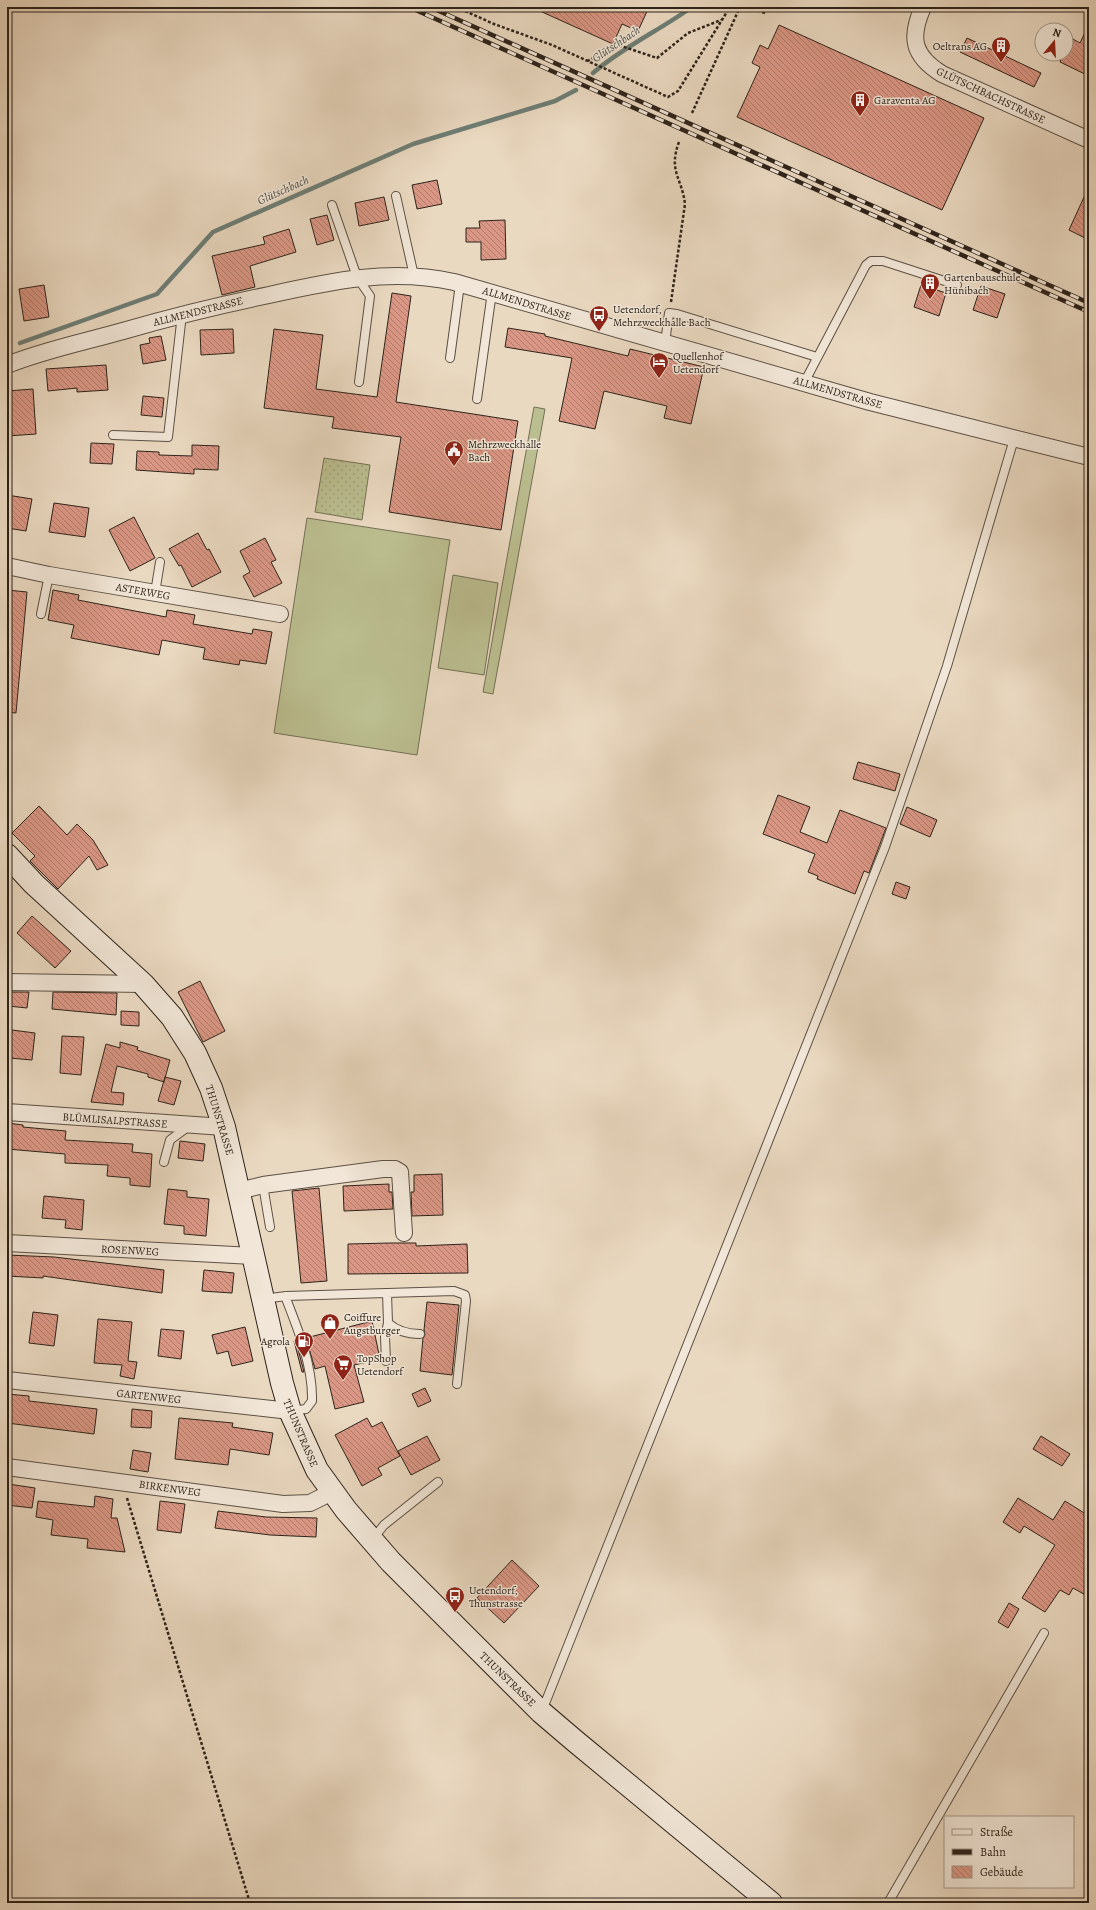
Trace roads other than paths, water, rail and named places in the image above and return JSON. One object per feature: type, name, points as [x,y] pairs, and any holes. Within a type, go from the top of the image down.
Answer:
[{"type":"main road","name":"THUNSTRASSE","points":[[7,855],[34,884],[143,984],[172,1017],[195,1053],[211,1088],[224,1127],[282,1383],[290,1411],[314,1464],[332,1492],[372,1541],[448,1620],[541,1712],[771,1903]]},
{"type":"street","name":"GLÜTSCHBACHSTRASSE","points":[[923,7],[914,36],[919,51],[928,65],[942,74],[1089,140]]},
{"type":"street","name":"ALLMENDSTRASSE","points":[[7,365],[37,355],[182,314],[357,277],[414,276],[435,278],[492,292],[804,383],[1014,439],[1089,457]]},
{"type":"street","name":"ASTERWEG","points":[[7,566],[49,575],[280,614]]},
{"type":"street","points":[[7,982],[143,984]]},
{"type":"street","name":"BLÜMLISALPSTRASSE","points":[[7,1112],[189,1126],[224,1127]]},
{"type":"street","points":[[238,1191],[263,1185],[382,1169],[396,1169],[400,1172],[404,1233]]},
{"type":"street","name":"ROSENWEG","points":[[7,1243],[253,1256]]},
{"type":"street","name":"GARTENWEG","points":[[7,1380],[290,1411]]},
{"type":"street","name":"BIRKENWEG","points":[[7,1467],[282,1504],[310,1503],[332,1492]]},
{"type":"lane","points":[[396,196],[414,276]]},
{"type":"lane","points":[[332,205],[357,277],[370,296],[359,382]]},
{"type":"lane","points":[[804,383],[862,270],[871,261],[888,262],[957,285]]},
{"type":"lane","points":[[450,358],[460,284]]},
{"type":"lane","points":[[477,399],[492,292]]},
{"type":"lane","points":[[665,343],[669,313],[677,314],[817,357]]},
{"type":"lane","points":[[113,435],[168,437],[182,314]]},
{"type":"lane","points":[[541,1712],[884,848],[947,666],[1014,439]]},
{"type":"lane","points":[[155,593],[160,562]]},
{"type":"lane","points":[[41,614],[49,575]]},
{"type":"lane","points":[[164,1162],[170,1140],[189,1126]]},
{"type":"lane","points":[[395,1208],[396,1169]]},
{"type":"lane","points":[[263,1185],[270,1227]]},
{"type":"lane","points":[[263,1299],[285,1296],[454,1291],[465,1295],[466,1301],[457,1384]]},
{"type":"lane","points":[[386,1361],[385,1337],[388,1323],[387,1293]]},
{"type":"lane","points":[[285,1296],[313,1384],[312,1402],[306,1409],[290,1411]]},
{"type":"lane","points":[[388,1323],[393,1327],[409,1334],[420,1334]]},
{"type":"lane","points":[[372,1541],[384,1525],[438,1482]]},
{"type":"lane","points":[[888,1903],[1044,1633]]},
{"type":"waterway","name":"Glütschbach","points":[[593,73],[617,55],[692,7]]},
{"type":"waterway","name":"Glütschbach","points":[[20,343],[157,294],[213,232],[413,144],[555,101],[576,90]]},
{"type":"railway","points":[[409,7],[1089,312]]},
{"type":"railway","points":[[430,7],[1089,303]]},
{"type":"place","name":"Oeltrans AG","points":[[1001,63]]},
{"type":"place","name":"Garaventa AG","points":[[860,117]]},
{"type":"place","name":"Gartenbauschule Hünibach","points":[[930,300]]},
{"type":"place","name":"Uetendorf, Mehrzweckhalle Bach","points":[[599,332]]},
{"type":"place","name":"Quellenhof Uetendorf","points":[[659,379]]},
{"type":"place","name":"Mehrzweckhalle Bach","points":[[454,467]]},
{"type":"place","name":"Coiffure Augstburger","points":[[330,1340]]},
{"type":"place","name":"Agrola","points":[[304,1358]]},
{"type":"place","name":"TopShop Uetendorf","points":[[343,1381]]},
{"type":"place","name":"Uetendorf, Thunstrasse","points":[[455,1613]]}]
